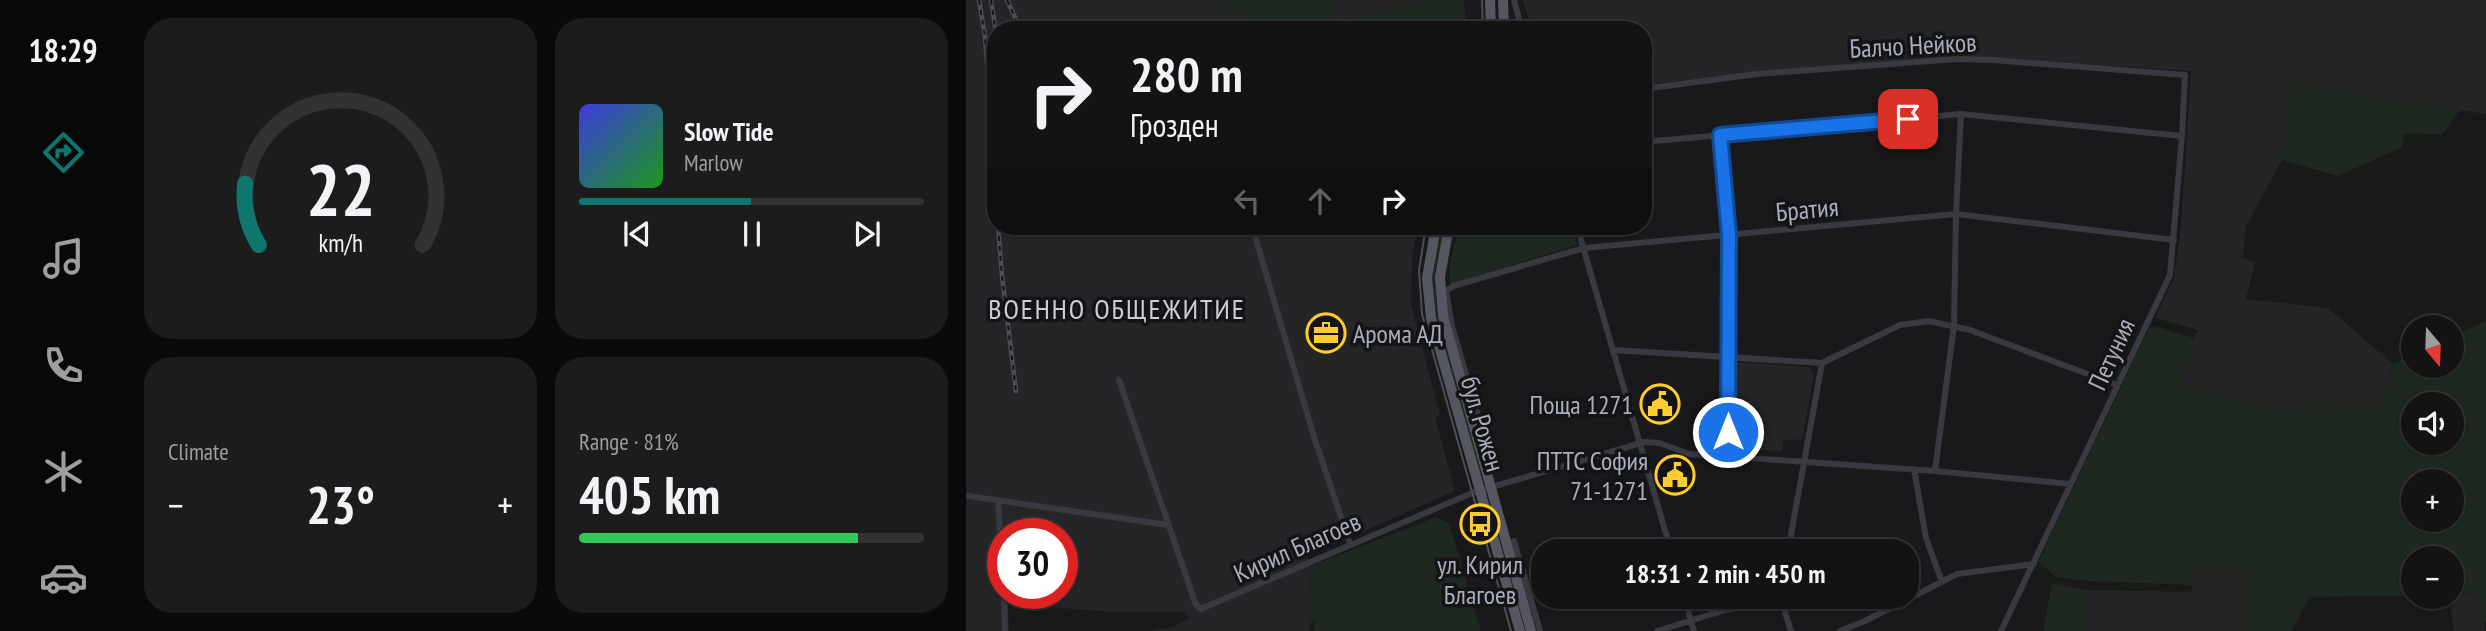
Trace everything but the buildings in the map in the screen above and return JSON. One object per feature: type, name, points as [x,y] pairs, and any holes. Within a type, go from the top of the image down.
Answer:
[{"type":"main road","points":[[1490,0],[1491,21]]},
{"type":"main road","points":[[1503,0],[1504,21]]},
{"type":"main road","name":"бул. Рожен","points":[[1434,235],[1427,270],[1429,308],[1520,631]]},
{"type":"main road","name":"бул. Рожен","points":[[1447,235],[1439,290],[1447,335],[1471,405],[1491,486],[1518,571],[1531,631]]},
{"type":"street","points":[[1514,0],[1520,21]]},
{"type":"street","name":"Балчо Нейков","points":[[1652,88],[1757,74],[1957,59],[2185,75]]},
{"type":"street","name":"Петуния","points":[[2001,631],[2169,279],[2185,75]]},
{"type":"street","points":[[1935,471],[1954,326],[1961,114]]},
{"type":"street","points":[[1652,141],[1961,114],[2182,136]]},
{"type":"street","points":[[1720,135],[1729,235],[1728,457]]},
{"type":"street","name":"Братия","points":[[1471,405],[1446,296],[1448,288],[1584,248],[1956,214],[2174,240]]},
{"type":"street","points":[[1255,235],[1314,437],[1350,544]]},
{"type":"street","points":[[1580,235],[1667,539]]},
{"type":"street","points":[[1614,350],[1822,363],[1885,332],[1911,322],[1929,321],[1954,326],[2117,385]]},
{"type":"street","points":[[1790,539],[1822,363]]},
{"type":"street","name":"Кирил Благоев","points":[[1119,380],[1196,606],[1202,609],[1480,490],[1639,443]]},
{"type":"street","points":[[1471,405],[1482,429]]},
{"type":"street","points":[[1639,443],[1651,442],[1690,454],[1914,469],[2071,484]]},
{"type":"street","points":[[1914,469],[1926,538],[1942,582]]},
{"type":"street","points":[[968,496],[1168,525]]},
{"type":"street","points":[[998,500],[999,518]]},
{"type":"street","points":[[1514,541],[1518,571],[1540,631]]},
{"type":"street","points":[[1840,631],[1965,571],[2034,564]]},
{"type":"street","points":[[1004,609],[1005,631]]},
{"type":"street","points":[[1688,609],[1694,631]]},
{"type":"street","points":[[1657,631],[1736,609]]},
{"type":"street","points":[[1784,609],[1791,631]]},
{"type":"street","points":[[1865,621],[1870,631]]},
{"type":"shaded area","points":[[966,0],[1464,0],[1465,21],[987,21],[987,235],[1416,235],[1412,257],[1411,304],[1440,415],[1435,417],[1455,491],[1307,556],[1311,566],[1309,631],[1149,631],[1173,627],[1189,619],[1185,612],[1072,609],[1078,609],[1078,518],[987,518],[987,609],[1008,609],[1009,631],[966,631]]},
{"type":"shaded area","points":[[1213,0],[1335,0],[1338,20],[1435,0],[1464,0],[1466,20],[1456,21],[1251,21]]},
{"type":"shaded area","points":[[1523,0],[2486,0],[2486,114],[2290,85],[2282,160],[2246,226],[2243,258],[2255,262],[2246,299],[2328,308],[2393,364],[2382,407],[2275,411],[2183,386],[2198,330],[2155,318],[2174,278],[2181,228],[2191,71],[1983,57],[1758,72],[1652,84],[1652,21],[1529,21]]},
{"type":"shaded area","points":[[2290,85],[2460,110],[2442,135],[2404,133],[2402,147],[2338,176],[2282,160]]},
{"type":"shaded area","points":[[1439,235],[1443,235],[1435,273],[1437,313],[1482,472],[1478,473],[1434,315],[1432,273]]},
{"type":"shaded area","points":[[1457,235],[1574,235],[1577,245],[1450,284],[1449,268]]},
{"type":"shaded area","points":[[2486,321],[2486,622],[2480,592],[2464,594],[2464,546],[2401,546],[2401,596],[2309,597],[2292,631],[2244,631],[2244,569],[2193,568],[2193,585],[2087,581],[2056,577],[2038,562],[2149,328],[2158,327],[2194,338],[2184,386],[2275,411],[2382,407],[2393,364],[2401,360],[2401,378],[2464,378],[2464,331]]},
{"type":"shaded area","points":[[1733,362],[1809,367],[1814,374],[1802,439],[1783,441],[1782,451],[1734,449]]},
{"type":"shaded area","points":[[1436,517],[1449,523],[1481,631],[1314,631],[1315,619],[1309,625],[1311,566]]},
{"type":"shaded area","points":[[2193,568],[2244,569],[2244,631],[2085,631],[2088,590],[2192,592]]},
{"type":"shaded area","points":[[2052,583],[2088,590],[2085,631],[2043,631]]},
{"type":"shaded area","points":[[2480,592],[2485,631],[2454,631],[2451,609],[2464,609],[2464,595]]},
{"type":"tram line","points":[[1482,0],[1483,21]]},
{"type":"tram line","points":[[1425,235],[1419,270],[1422,314],[1511,631]]},
{"type":"railway","points":[[979,0],[987,64]]},
{"type":"railway","points":[[991,0],[994,21]]},
{"type":"railway","points":[[1007,0],[1017,21]]},
{"type":"railway","points":[[999,235],[1016,391]]},
{"type":"place","name":"Арома АД","points":[[1326,333]]},
{"type":"place","name":"Поща 1271","points":[[1660,404]]},
{"type":"place","name":"ПТТС София 71-1271","points":[[1675,475]]},
{"type":"place","name":"ул. Кирил Благоев","points":[[1480,524]]},
{"type":"district","name":"ВОЕННО ОБЩЕЖИТИЕ","points":[[1117,308]]},
{"type":"route","points":[[1728,432],[1729,235],[1720,135],[1908,119]]}]
